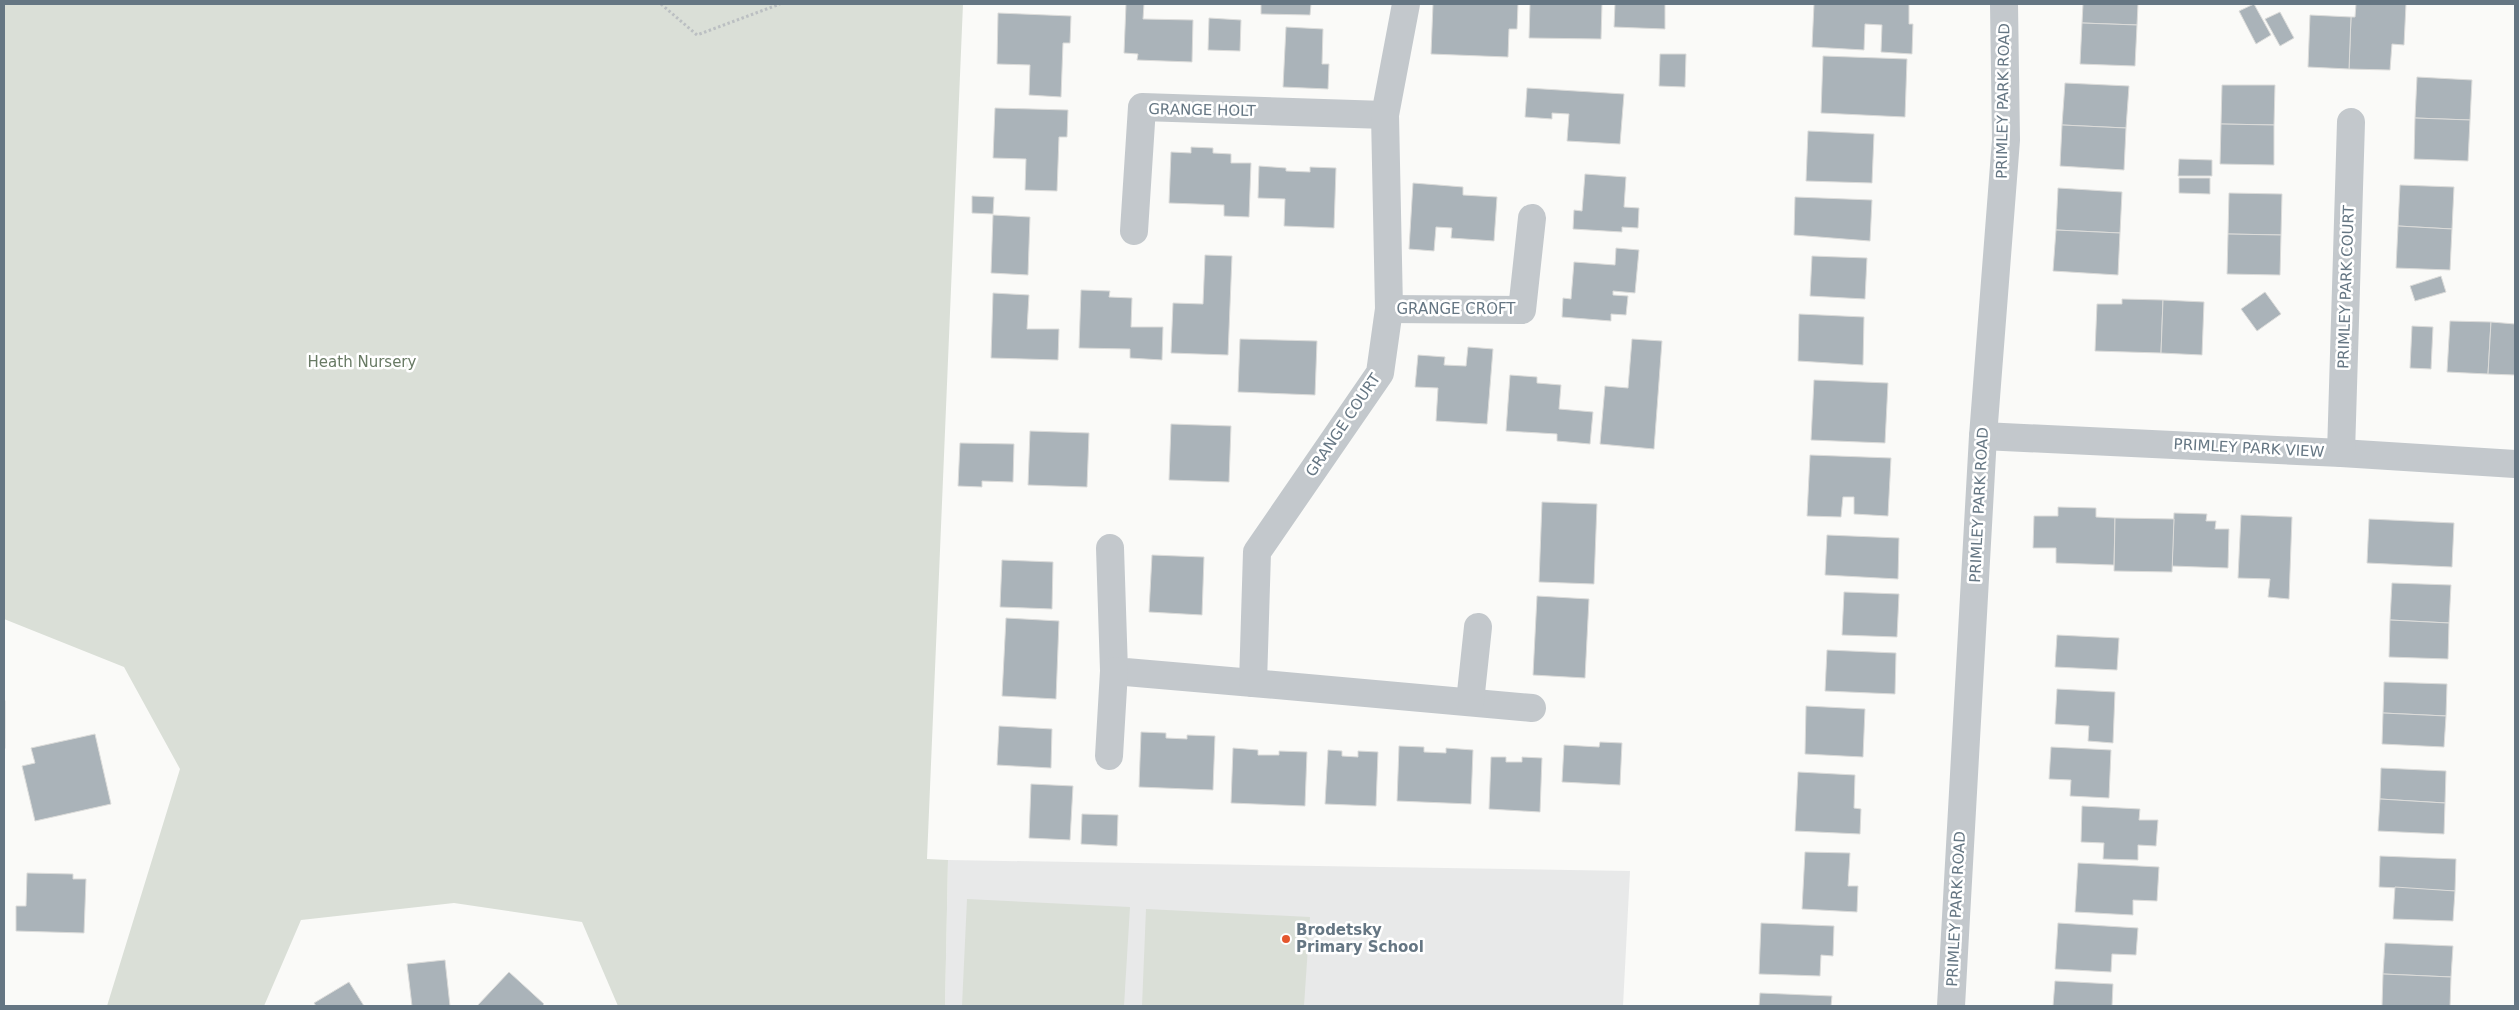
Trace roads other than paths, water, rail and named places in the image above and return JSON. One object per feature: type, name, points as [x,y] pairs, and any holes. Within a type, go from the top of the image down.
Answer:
[{"type":"street","name":"GRANGE COURT","points":[[1253,683],[1257,552],[1380,373],[1389,309],[1385,115],[1406,4]]},
{"type":"street","name":"PRIMLEY PARK ROAD","points":[[1951,1006],[1983,436],[2006,140],[2004,4]]},
{"type":"street","name":"GRANGE HOLT","points":[[1134,230],[1142,107],[1385,115]]},
{"type":"street","name":"PRIMLEY PARK COURT","points":[[2341,453],[2351,122]]},
{"type":"street","name":"GRANGE CROFT","points":[[1389,309],[1522,310],[1532,218]]},
{"type":"street","name":"PRIMLEY PARK VIEW","points":[[1983,436],[2341,453],[2515,464]]},
{"type":"street","points":[[1108,756],[1114,671],[1110,548]]},
{"type":"street","points":[[1470,702],[1478,627]]},
{"type":"street","points":[[1114,671],[1532,708]]},
{"type":"place","name":"Brodetsky Primary School","points":[[1286,939]]},
{"type":"park label","name":"Heath Nursery","points":[[362,362]]}]
